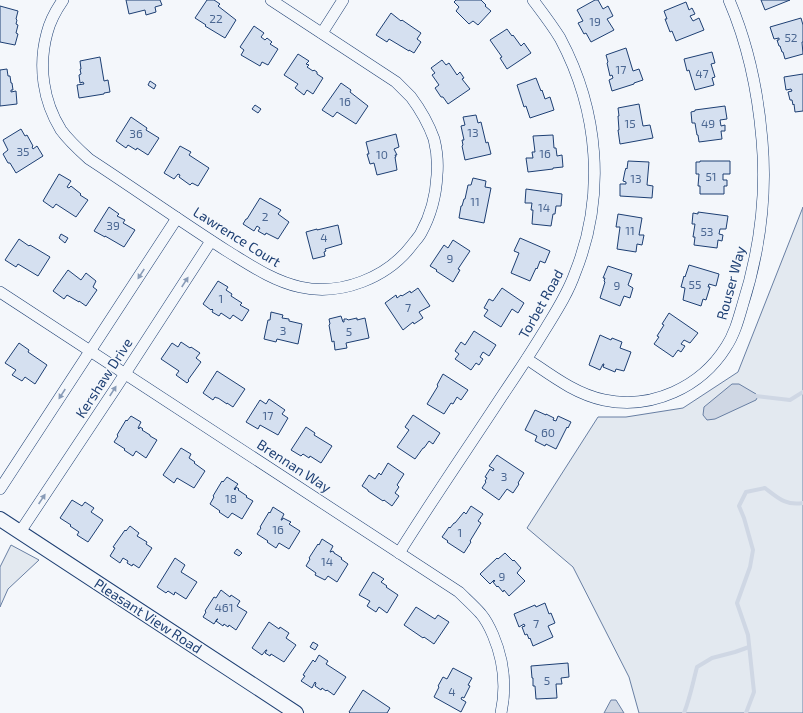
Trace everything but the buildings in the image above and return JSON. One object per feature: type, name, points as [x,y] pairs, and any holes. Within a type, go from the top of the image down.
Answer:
[{"type":"street","name":"Lawrence Court","points":[[63,0],[56,11],[47,32],[43,54],[42,75],[46,95],[53,114],[62,131],[89,159],[211,241],[261,272],[280,281],[300,287],[325,289],[347,286],[368,280],[388,268],[407,252],[421,234],[430,213],[437,189],[438,163],[434,140],[424,118],[411,98],[396,82],[271,0]]},
{"type":"street","points":[[322,33],[343,0]]},
{"type":"street","name":"Torbet Road","points":[[399,553],[527,359],[563,300],[575,274],[584,248],[590,223],[594,194],[595,165],[593,139],[588,112],[580,84],[559,37],[533,0]]},
{"type":"street","name":"Rouser Way","points":[[527,359],[568,385],[587,395],[604,400],[622,402],[641,401],[676,392],[694,381],[712,365],[727,346],[736,328],[745,300],[753,266],[762,218],[763,175],[759,113],[752,73],[743,39],[729,0]]},
{"type":"street","name":"Kershaw Drive","points":[[0,489],[177,218]]},
{"type":"street","name":"Kershaw Drive","points":[[20,532],[211,241]]},
{"type":"street","name":"Brennan Way","points":[[0,292],[459,592],[481,614],[499,648],[505,682],[504,701],[501,713]]},
{"type":"street","name":"Pleasant View Road","points":[[0,519],[296,713]]},
{"type":"shaded area","points":[[803,207],[803,713],[639,713],[629,677],[573,567],[527,528],[598,417],[626,417],[683,408],[738,372]]},
{"type":"shaded area","points":[[732,384],[739,384],[756,394],[758,396],[756,400],[715,419],[707,420],[703,415],[704,407]]},
{"type":"shaded area","points":[[11,545],[39,560],[8,589],[0,607],[0,567]]},
{"type":"shaded area","points":[[611,700],[616,700],[624,713],[604,713]]},
{"type":"waterway","points":[[756,396],[790,400],[803,392]]},
{"type":"waterway","points":[[746,713],[754,692],[748,635],[737,603],[750,567],[753,550],[739,506],[746,492],[765,488],[778,498],[787,502],[797,504],[803,503]]},
{"type":"waterway","points":[[684,713],[697,667],[712,658],[749,647]]}]
